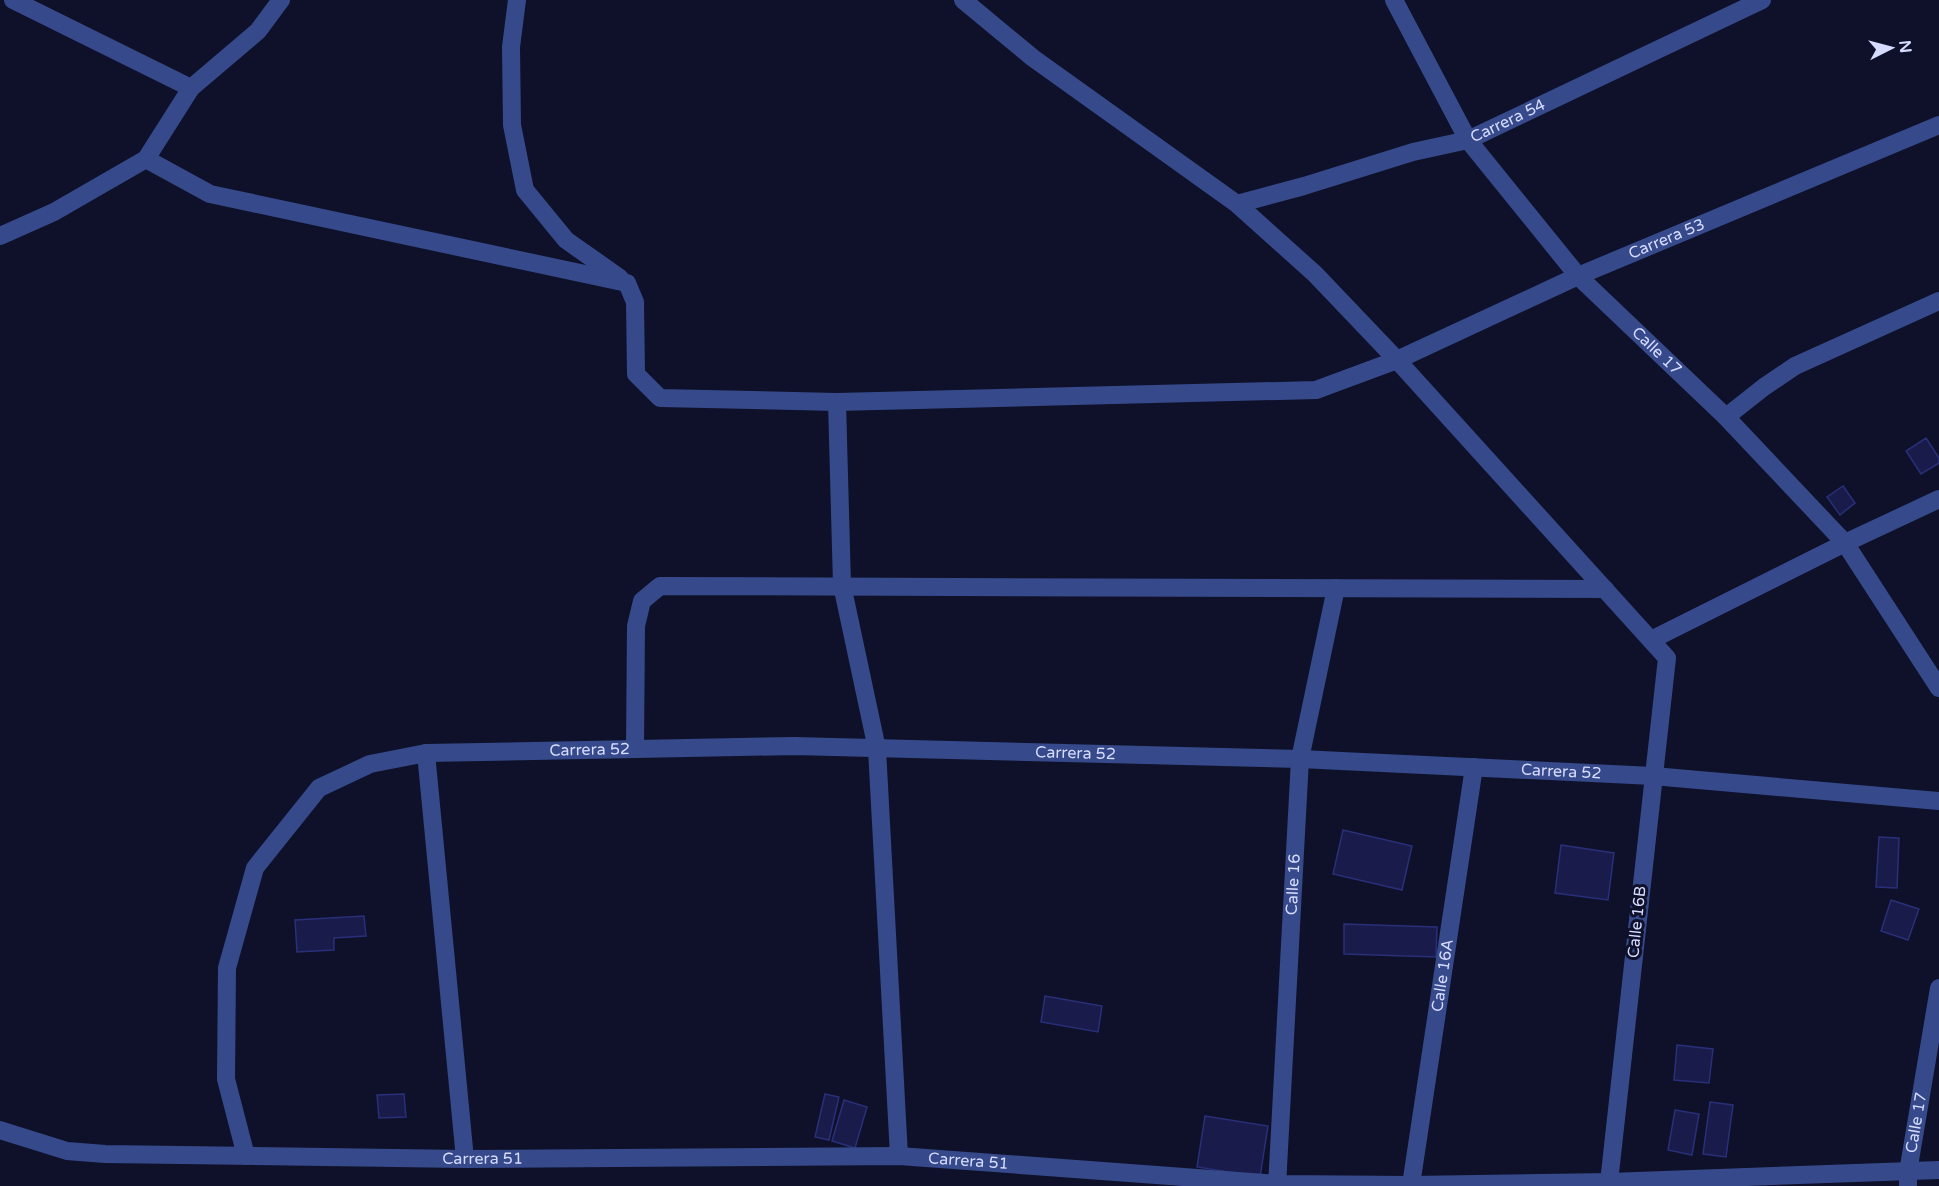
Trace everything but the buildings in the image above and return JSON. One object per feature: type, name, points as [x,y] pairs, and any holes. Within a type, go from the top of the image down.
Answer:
[{"type":"street","points":[[13,0],[191,88]]},
{"type":"street","points":[[0,236],[54,212],[146,159],[191,88],[258,31],[281,0]]},
{"type":"street","points":[[518,0],[511,47],[512,125],[525,190],[566,240],[627,283]]},
{"type":"street","points":[[953,0],[967,4],[1033,58],[1237,204],[1315,274],[1397,360],[1651,640],[1845,543],[1939,499]]},
{"type":"street","name":"Calle 17","points":[[1394,0],[1468,140],[1578,276],[1726,417],[1845,543],[1938,686]]},
{"type":"street","name":"Carrera 54","points":[[1237,204],[1413,152],[1468,140],[1762,0]]},
{"type":"street","name":"Carrera 53","points":[[627,283],[635,302],[636,374],[660,398],[837,402],[1316,390],[1397,360],[1578,276],[1939,125]]},
{"type":"street","points":[[146,159],[210,194],[627,283]]},
{"type":"street","points":[[1726,417],[1795,366],[1939,302]]},
{"type":"street","points":[[837,402],[842,585],[877,749],[899,1156]]},
{"type":"street","points":[[635,749],[636,626],[642,601],[660,586],[1605,589]]},
{"type":"street","name":"Calle 16","points":[[1277,1185],[1300,759],[1336,588]]},
{"type":"street","name":"Calle 16B","points":[[1610,1184],[1667,658],[1651,640]]},
{"type":"street","name":"Carrera 52","points":[[246,1156],[226,1079],[227,968],[255,868],[319,788],[370,764],[426,753],[795,746],[1300,759],[1474,767],[1653,776],[1939,801]]},
{"type":"street","points":[[426,753],[465,1159]]},
{"type":"street","name":"Calle 16A","points":[[1411,1185],[1474,767]]},
{"type":"street","name":"Calle 17","points":[[1908,1179],[1939,988]]},
{"type":"street","name":"Carrera 51","points":[[0,1130],[67,1151],[105,1154],[465,1159],[899,1156],[1277,1185],[1610,1184],[1908,1179],[1939,1170]]}]
